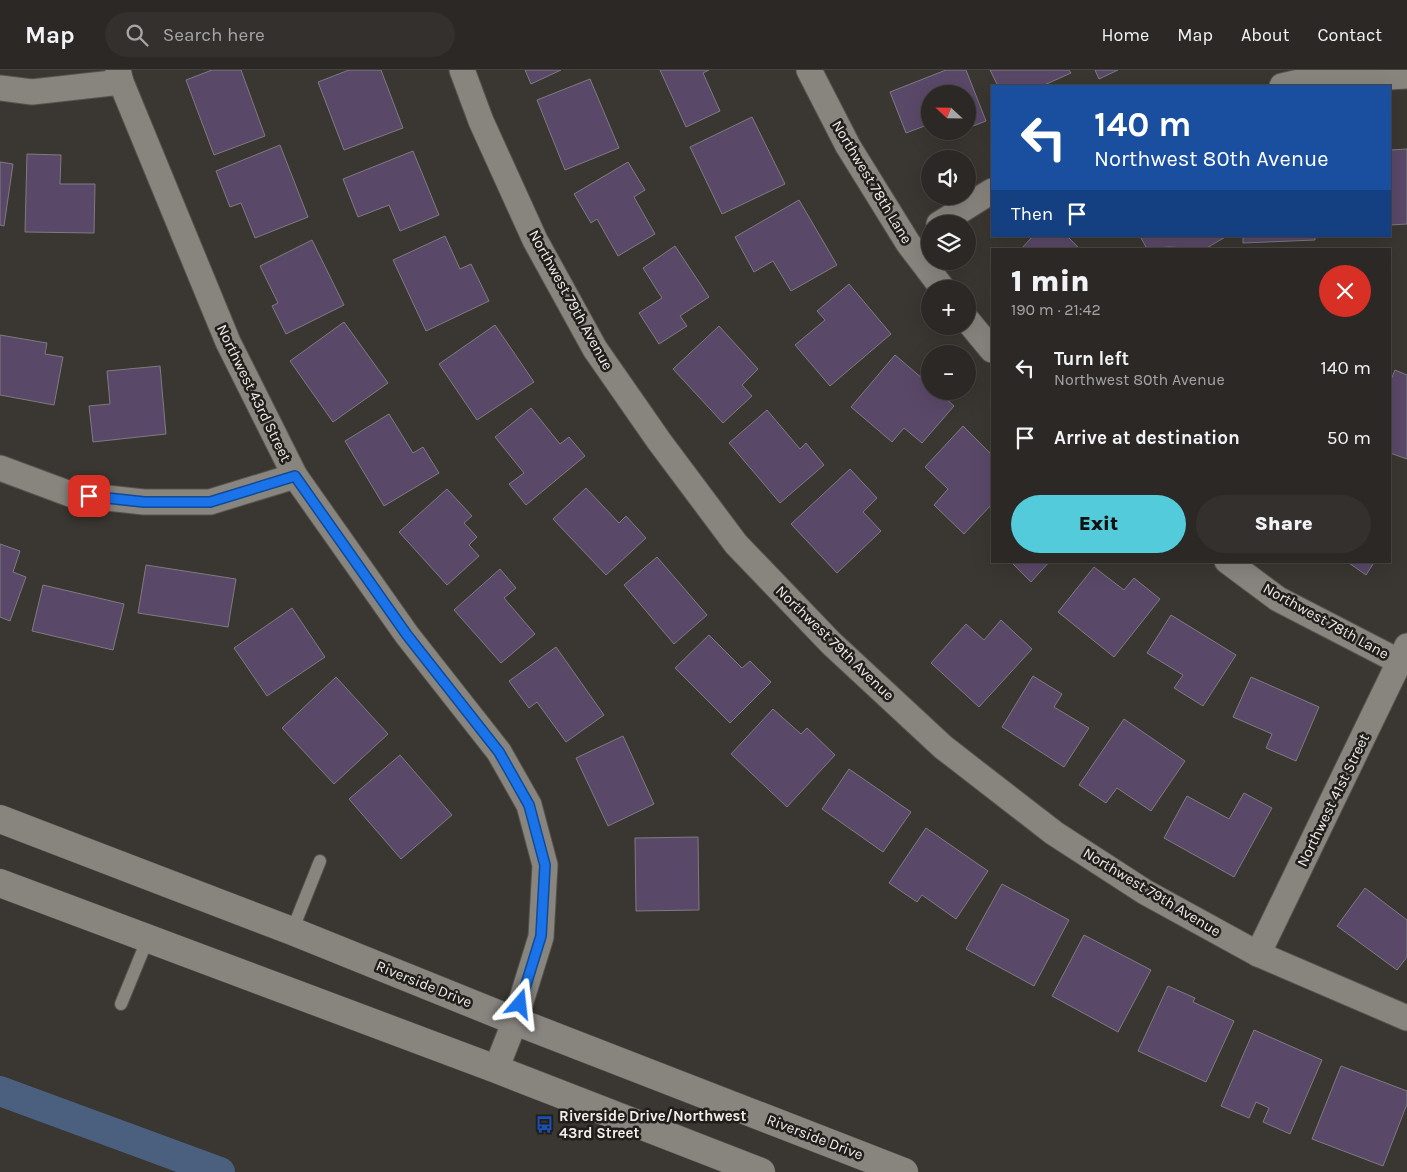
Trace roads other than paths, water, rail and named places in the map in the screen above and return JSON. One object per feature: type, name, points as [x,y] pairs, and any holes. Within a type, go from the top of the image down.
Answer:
[{"type":"street","name":"Northwest 79th Avenue","points":[[462,70],[481,121],[535,240],[594,349],[659,441],[736,544],[831,643],[943,747],[1054,833],[1145,892],[1258,954],[1407,1018]]},
{"type":"street","name":"Northwest 78th Lane","points":[[809,70],[848,146],[908,243],[936,280]]},
{"type":"street","points":[[0,88],[32,92],[119,76]]},
{"type":"street","name":"Northwest 43rd Street","points":[[119,76],[228,342],[295,476],[407,635],[499,752],[529,805],[545,865],[541,936],[515,1021],[496,1069]]},
{"type":"street","points":[[1286,85],[1299,82],[1407,76]]},
{"type":"street","points":[[954,215],[991,193]]},
{"type":"street","points":[[908,243],[921,235]]},
{"type":"street","points":[[976,331],[991,349]]},
{"type":"street","points":[[0,468],[70,494],[144,502],[210,502],[295,476]]},
{"type":"street","name":"Northwest 78th Lane","points":[[1230,563],[1278,599],[1404,654]]},
{"type":"street","name":"Northwest 41st Street","points":[[1258,954],[1404,654]]},
{"type":"street","name":"Riverside Drive","points":[[0,819],[292,931],[515,1021],[904,1172]]},
{"type":"street","points":[[0,883],[496,1069],[761,1172]]},
{"type":"lane","points":[[292,931],[320,861]]},
{"type":"lane","points":[[122,1004],[148,938]]},
{"type":"waterway","points":[[0,1091],[220,1172]]},
{"type":"place","name":"Riverside Drive/Northwest 43rd Street","points":[[545,1125]]}]
